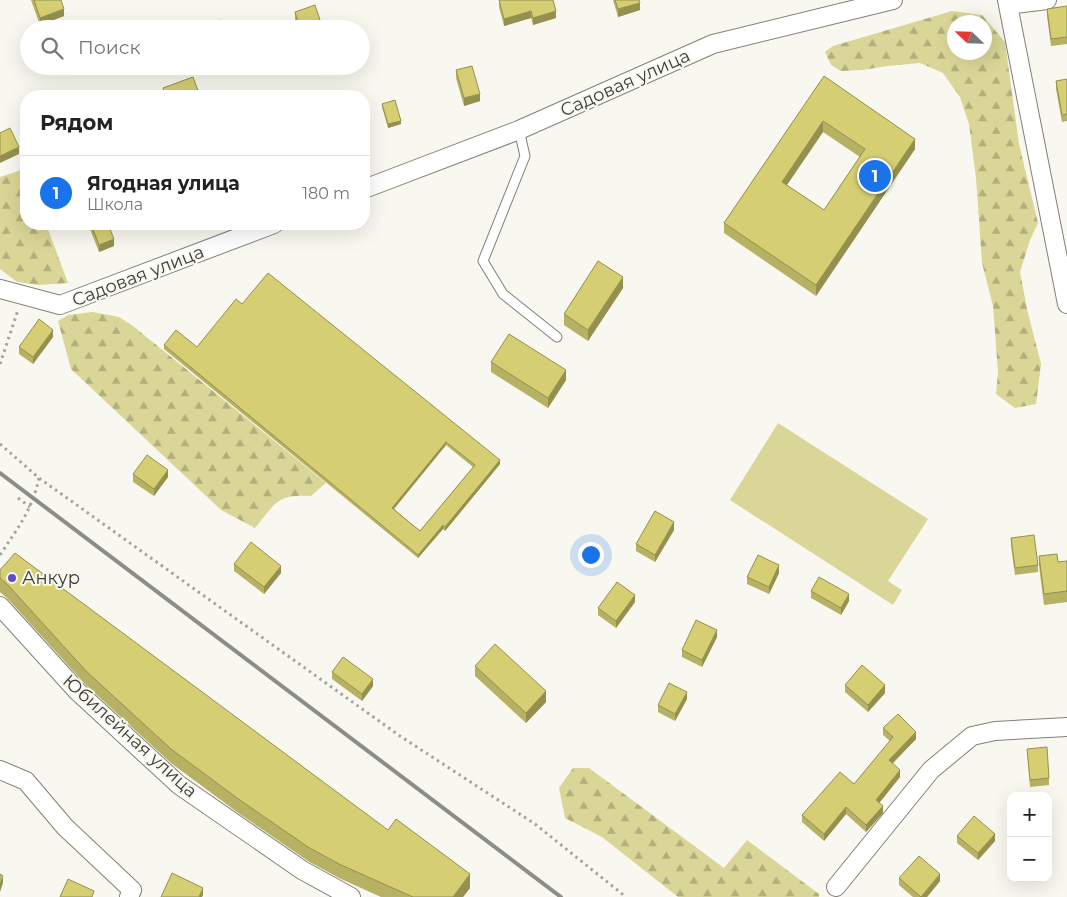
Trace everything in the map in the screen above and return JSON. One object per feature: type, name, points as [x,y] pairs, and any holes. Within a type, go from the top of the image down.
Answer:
[{"type":"street","name":"Садовая улица","points":[[370,187],[519,130],[713,44],[893,0]]},
{"type":"street","points":[[1047,0],[1007,2],[1067,304]]},
{"type":"street","name":"Садовая улица","points":[[1,291],[60,305],[258,230]]},
{"type":"street","name":"Юбилейная улица","points":[[0,606],[78,692],[179,785],[302,870],[350,897]]},
{"type":"street","points":[[836,887],[930,770],[972,736],[995,731],[1067,727]]},
{"type":"street","points":[[0,770],[26,780],[65,827],[132,890],[129,897]]},
{"type":"lane","points":[[519,130],[525,156],[483,261],[503,294],[557,336]]},
{"type":"path","points":[[0,364],[24,295]]},
{"type":"path","points":[[0,444],[39,478],[400,736],[535,824],[626,897]]},
{"type":"path","points":[[0,555],[24,519],[34,499],[39,478]]},
{"type":"path","points":[[18,498],[30,506]]},
{"type":"green space","points":[[952,11],[982,15],[947,15],[947,60],[992,60],[992,27],[1005,42],[1019,144],[1038,223],[1030,240],[1020,272],[1041,364],[1036,404],[1015,408],[996,394],[998,372],[993,306],[982,263],[976,178],[969,124],[960,97],[943,73],[920,63],[841,71],[831,65],[825,52],[833,46]]},
{"type":"green space","points":[[20,171],[20,230],[48,230],[68,283],[39,285],[17,282],[0,269],[0,177]]},
{"type":"green space","points":[[93,312],[119,317],[133,326],[326,483],[311,496],[290,497],[278,502],[255,528],[221,510],[71,369],[58,321],[68,315]]},
{"type":"green space","points":[[778,423],[928,519],[888,581],[902,590],[893,605],[730,500]]},
{"type":"green space","points":[[573,768],[589,768],[724,868],[747,840],[819,894],[819,897],[678,897],[602,837],[565,818],[559,788]]},
{"type":"building","points":[[34,0],[61,0],[64,9],[40,18]]},
{"type":"building","points":[[499,0],[553,0],[556,11],[533,18],[531,11],[504,19]]},
{"type":"building","points":[[615,0],[639,0],[640,3],[618,9]]},
{"type":"building","points":[[315,5],[320,20],[297,20],[295,12]]},
{"type":"building","points":[[1067,6],[1067,37],[1051,39],[1047,9]]},
{"type":"building","points":[[472,66],[480,94],[464,98],[456,70]]},
{"type":"building","points":[[824,76],[915,139],[816,285],[724,223]],"holes":[[[823,121],[865,149],[824,210],[782,182]]]},
{"type":"building","points":[[193,77],[198,90],[164,90],[163,88]]},
{"type":"building","points":[[1067,79],[1067,114],[1062,115],[1056,81]]},
{"type":"building","points":[[395,100],[401,121],[388,124],[382,104]]},
{"type":"building","points":[[10,128],[19,147],[0,156],[0,133]]},
{"type":"building","points":[[93,230],[110,230],[114,239],[99,245]]},
{"type":"building","points":[[598,261],[623,277],[588,330],[564,314]]},
{"type":"building","points":[[268,273],[500,460],[445,527],[443,525],[418,555],[164,345],[176,330],[197,347],[236,299],[242,304]],"holes":[[[446,442],[475,465],[420,531],[392,508]]]},
{"type":"building","points":[[39,319],[53,330],[33,357],[19,347]]},
{"type":"building","points":[[509,334],[566,370],[548,398],[491,362]]},
{"type":"building","points":[[147,455],[168,470],[154,489],[133,474]]},
{"type":"building","points":[[655,511],[674,522],[655,555],[636,544]]},
{"type":"building","points":[[1034,535],[1038,565],[1015,568],[1011,538]]},
{"type":"building","points":[[251,542],[281,566],[264,587],[234,564]]},
{"type":"building","points":[[15,553],[388,830],[396,819],[470,874],[453,897],[413,897],[339,864],[308,847],[171,749],[86,671],[0,578],[0,570]]},
{"type":"building","points":[[1057,554],[1058,562],[1067,561],[1067,591],[1044,594],[1039,556]]},
{"type":"building","points":[[758,555],[779,565],[769,587],[747,577]]},
{"type":"building","points":[[819,577],[849,594],[841,608],[811,591]]},
{"type":"building","points":[[617,582],[635,595],[616,621],[598,608]]},
{"type":"building","points":[[696,620],[717,630],[702,660],[682,650]]},
{"type":"building","points":[[495,644],[546,691],[526,713],[475,666]]},
{"type":"building","points":[[343,657],[373,679],[362,694],[332,672]]},
{"type":"building","points":[[862,665],[885,685],[868,705],[845,685]]},
{"type":"building","points":[[669,683],[687,692],[675,714],[658,705]]},
{"type":"building","points":[[898,714],[916,732],[889,760],[900,770],[876,800],[883,806],[866,825],[846,807],[824,834],[802,815],[840,772],[854,784],[893,737],[883,728]]},
{"type":"building","points":[[1047,747],[1049,778],[1030,780],[1027,749]]},
{"type":"building","points":[[974,816],[995,834],[978,853],[957,836]]},
{"type":"building","points":[[919,856],[940,874],[921,897],[899,878]]},
{"type":"building","points":[[172,873],[203,888],[199,897],[161,897]]},
{"type":"building","points":[[0,874],[3,876],[0,885]]},
{"type":"building","points":[[68,879],[94,891],[92,897],[60,897]]},
{"type":"railway","points":[[0,473],[561,897]]},
{"type":"place","name":"Ягодная улица","points":[[875,176]]},
{"type":"place","name":"Анкур","points":[[12,578]]}]
